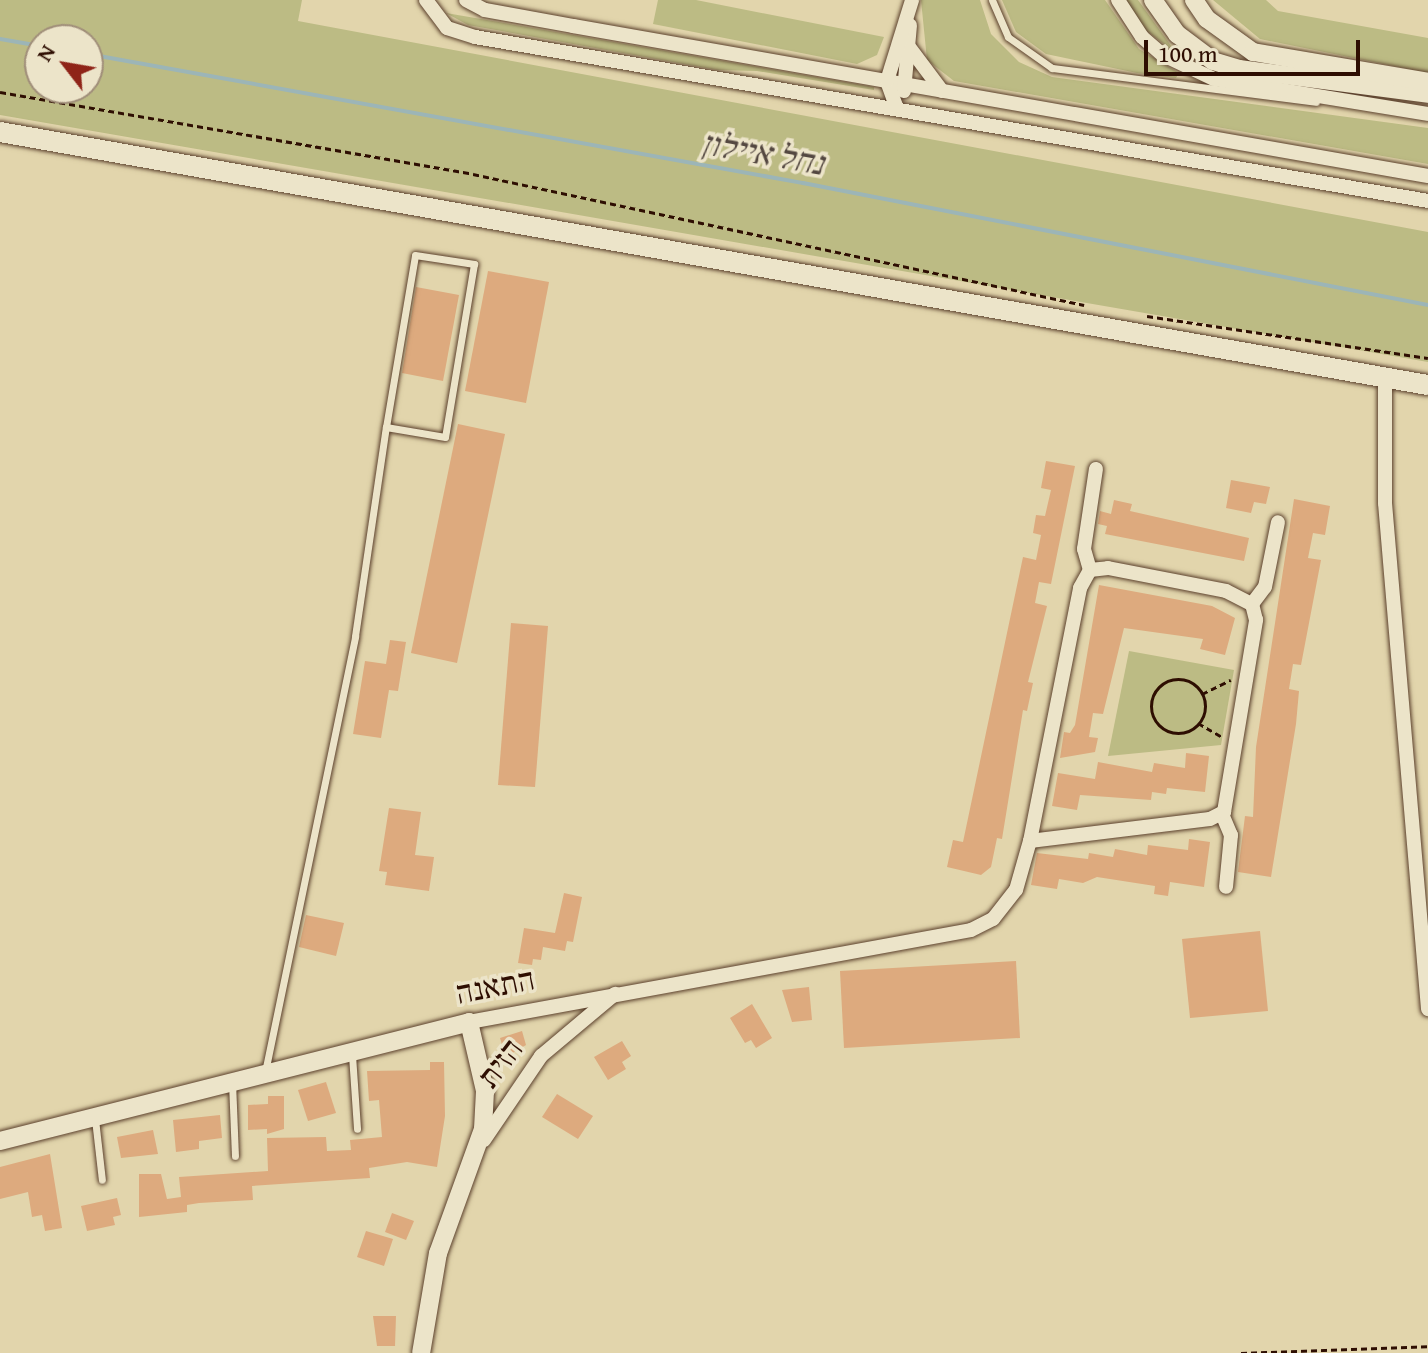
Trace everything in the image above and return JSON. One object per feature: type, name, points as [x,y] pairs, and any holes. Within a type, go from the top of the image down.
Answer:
[{"type":"main road","points":[[0,132],[1428,385]]},
{"type":"street","points":[[426,0],[447,28],[475,37],[896,106],[1428,201]]},
{"type":"street","points":[[466,0],[485,10],[1428,176]]},
{"type":"street","points":[[1118,0],[1129,20],[1163,55],[1214,79],[1390,111],[1428,114]]},
{"type":"street","points":[[1194,0],[1207,19],[1253,52],[1428,82]]},
{"type":"street","points":[[1154,3],[1197,51],[1239,69],[1428,94]]},
{"type":"street","points":[[896,106],[887,81],[911,4]]},
{"type":"street","points":[[896,106],[908,85],[911,4]]},
{"type":"street","points":[[909,46],[943,91]]},
{"type":"street","points":[[1385,377],[1387,533],[1428,1009]]},
{"type":"street","points":[[1090,570],[1108,568],[1226,591],[1252,604],[1256,620],[1229,806],[1222,814],[1030,841],[1080,588],[1090,570],[1084,549],[1096,469]]},
{"type":"street","points":[[1252,604],[1265,587],[1278,522]]},
{"type":"street","points":[[1222,814],[1231,835],[1226,887]]},
{"type":"street","name":"התאנה","points":[[0,1141],[352,1049],[469,1022],[619,991],[971,930],[1003,910],[1020,881],[1030,841]]},
{"type":"street","name":"הזית","points":[[421,1353],[438,1253],[478,1151],[541,1056],[619,991]]},
{"type":"street","name":"הזית","points":[[469,1022],[485,1091],[478,1151]]},
{"type":"lane","points":[[992,0],[1008,37],[1052,68],[1390,111]]},
{"type":"lane","points":[[265,1072],[355,636],[386,427],[415,255],[474,264],[445,437],[386,427]]},
{"type":"lane","points":[[352,1049],[357,1129]]},
{"type":"lane","points":[[232,1081],[235,1156]]},
{"type":"lane","points":[[94,1117],[102,1180]]},
{"type":"path","points":[[0,92],[473,174],[1097,308]]},
{"type":"path","points":[[1144,316],[1428,358]]},
{"type":"path","points":[[1202,694],[1249,672]]},
{"type":"path","points":[[1177,679],[1194,684],[1202,694],[1205,708],[1198,723],[1183,732],[1166,730],[1153,718],[1151,700],[1160,685],[1177,679]]},
{"type":"path","points":[[1198,723],[1238,746]]},
{"type":"path","points":[[1241,1353],[1428,1346]]},
{"type":"shaded area","points":[[0,0],[302,0],[298,21],[1428,232],[1428,362],[0,115]]},
{"type":"shaded area","points":[[658,0],[696,0],[884,37],[877,55],[857,64],[653,24]]},
{"type":"shaded area","points":[[921,0],[980,0],[991,34],[1019,62],[1052,77],[1428,128],[1428,164],[954,81],[927,60]]},
{"type":"shaded area","points":[[1002,0],[1105,0],[1139,49],[1179,73],[1176,78],[1137,73],[1046,54],[1016,32]]},
{"type":"shaded area","points":[[1126,0],[1138,0],[1177,54],[1143,28]]},
{"type":"shaded area","points":[[1213,0],[1266,0],[1278,11],[1428,38],[1428,73],[1260,39]]},
{"type":"shaded area","points":[[446,13],[874,87],[874,90],[757,71],[717,70],[468,25]]},
{"type":"shaded area","points":[[1129,651],[1234,670],[1221,745],[1108,756]]},
{"type":"building","points":[[488,271],[549,282],[526,403],[465,391]]},
{"type":"building","points":[[416,287],[459,295],[443,381],[402,373]]},
{"type":"building","points":[[458,424],[505,434],[457,663],[411,653]]},
{"type":"building","points":[[1046,461],[1075,466],[1051,584],[1039,582],[1035,603],[1047,606],[1028,682],[1033,683],[1027,711],[1023,710],[1002,839],[997,838],[991,867],[981,875],[947,867],[953,840],[963,842],[1023,557],[1036,560],[1041,535],[1033,533],[1036,515],[1045,516],[1051,490],[1041,488]]},
{"type":"building","points":[[1231,480],[1270,487],[1266,504],[1254,502],[1251,513],[1226,508]]},
{"type":"building","points":[[1294,499],[1330,506],[1325,535],[1313,533],[1308,558],[1321,560],[1301,665],[1293,664],[1289,689],[1299,691],[1296,724],[1271,877],[1238,872],[1245,816],[1253,817],[1256,747]]},
{"type":"building","points":[[1114,500],[1132,504],[1130,511],[1249,538],[1244,561],[1105,534],[1107,526],[1098,524],[1100,511],[1111,514]]},
{"type":"building","points":[[1099,585],[1212,606],[1235,618],[1225,655],[1200,649],[1203,639],[1124,628],[1103,714],[1093,713],[1089,737],[1098,738],[1095,752],[1060,758],[1064,732],[1070,733],[1075,725]]},
{"type":"building","points":[[511,623],[548,626],[535,787],[498,785]]},
{"type":"building","points":[[390,640],[406,642],[398,691],[389,690],[381,738],[353,734],[365,661],[386,664]]},
{"type":"building","points":[[1186,753],[1209,756],[1205,792],[1167,788],[1166,794],[1152,792],[1151,800],[1080,795],[1077,810],[1052,806],[1058,773],[1095,779],[1098,762],[1152,772],[1154,763],[1185,768]]},
{"type":"building","points":[[389,808],[421,812],[415,855],[434,857],[429,891],[385,885],[387,872],[379,871]]},
{"type":"building","points":[[1189,839],[1210,842],[1204,887],[1170,882],[1168,896],[1154,894],[1155,886],[1097,877],[1083,883],[1059,879],[1057,889],[1031,885],[1037,853],[1088,859],[1089,853],[1113,857],[1115,849],[1147,855],[1148,845],[1188,850]]},
{"type":"building","points":[[564,893],[582,897],[573,942],[567,941],[565,951],[543,947],[541,960],[533,959],[532,965],[518,963],[524,928],[555,933]]},
{"type":"building","points":[[306,915],[344,923],[336,956],[299,947]]},
{"type":"building","points":[[1260,931],[1268,1011],[1190,1018],[1182,939]]},
{"type":"building","points":[[1016,961],[1020,1038],[844,1048],[840,971]]},
{"type":"building","points":[[809,987],[812,1020],[792,1022],[782,990]]},
{"type":"building","points":[[752,1004],[772,1038],[756,1048],[751,1040],[745,1043],[730,1018]]},
{"type":"building","points":[[522,1031],[526,1045],[506,1057],[500,1038]]},
{"type":"building","points":[[622,1041],[631,1056],[622,1062],[626,1069],[608,1080],[594,1057]]},
{"type":"building","points":[[430,1062],[444,1062],[445,1116],[437,1167],[407,1162],[369,1168],[370,1178],[252,1186],[253,1200],[199,1203],[187,1205],[187,1212],[139,1217],[139,1174],[161,1174],[167,1199],[181,1197],[179,1177],[268,1171],[267,1138],[326,1137],[327,1151],[351,1150],[350,1140],[382,1137],[379,1100],[369,1101],[367,1071],[430,1070]]},
{"type":"building","points":[[326,1082],[336,1113],[308,1121],[298,1090]]},
{"type":"building","points":[[557,1094],[593,1116],[578,1139],[542,1117]]},
{"type":"building","points":[[268,1096],[284,1096],[284,1129],[267,1134],[267,1129],[248,1130],[248,1105],[268,1104]]},
{"type":"building","points":[[220,1115],[222,1138],[199,1141],[199,1149],[176,1152],[173,1120]]},
{"type":"building","points":[[153,1130],[158,1154],[121,1158],[117,1137]]},
{"type":"building","points":[[50,1154],[62,1228],[45,1231],[42,1215],[32,1217],[28,1192],[0,1199],[0,1167]]},
{"type":"building","points":[[117,1198],[121,1215],[113,1217],[115,1225],[87,1231],[81,1206]]},
{"type":"building","points":[[392,1213],[414,1221],[406,1240],[385,1232]]},
{"type":"building","points":[[366,1231],[393,1239],[384,1266],[357,1257]]},
{"type":"building","points":[[373,1316],[396,1316],[395,1346],[377,1346]]},
{"type":"waterway","name":"נחל איילון","points":[[0,39],[24,43]]},
{"type":"waterway","name":"נחל איילון","points":[[104,57],[803,183],[1428,305]]}]
